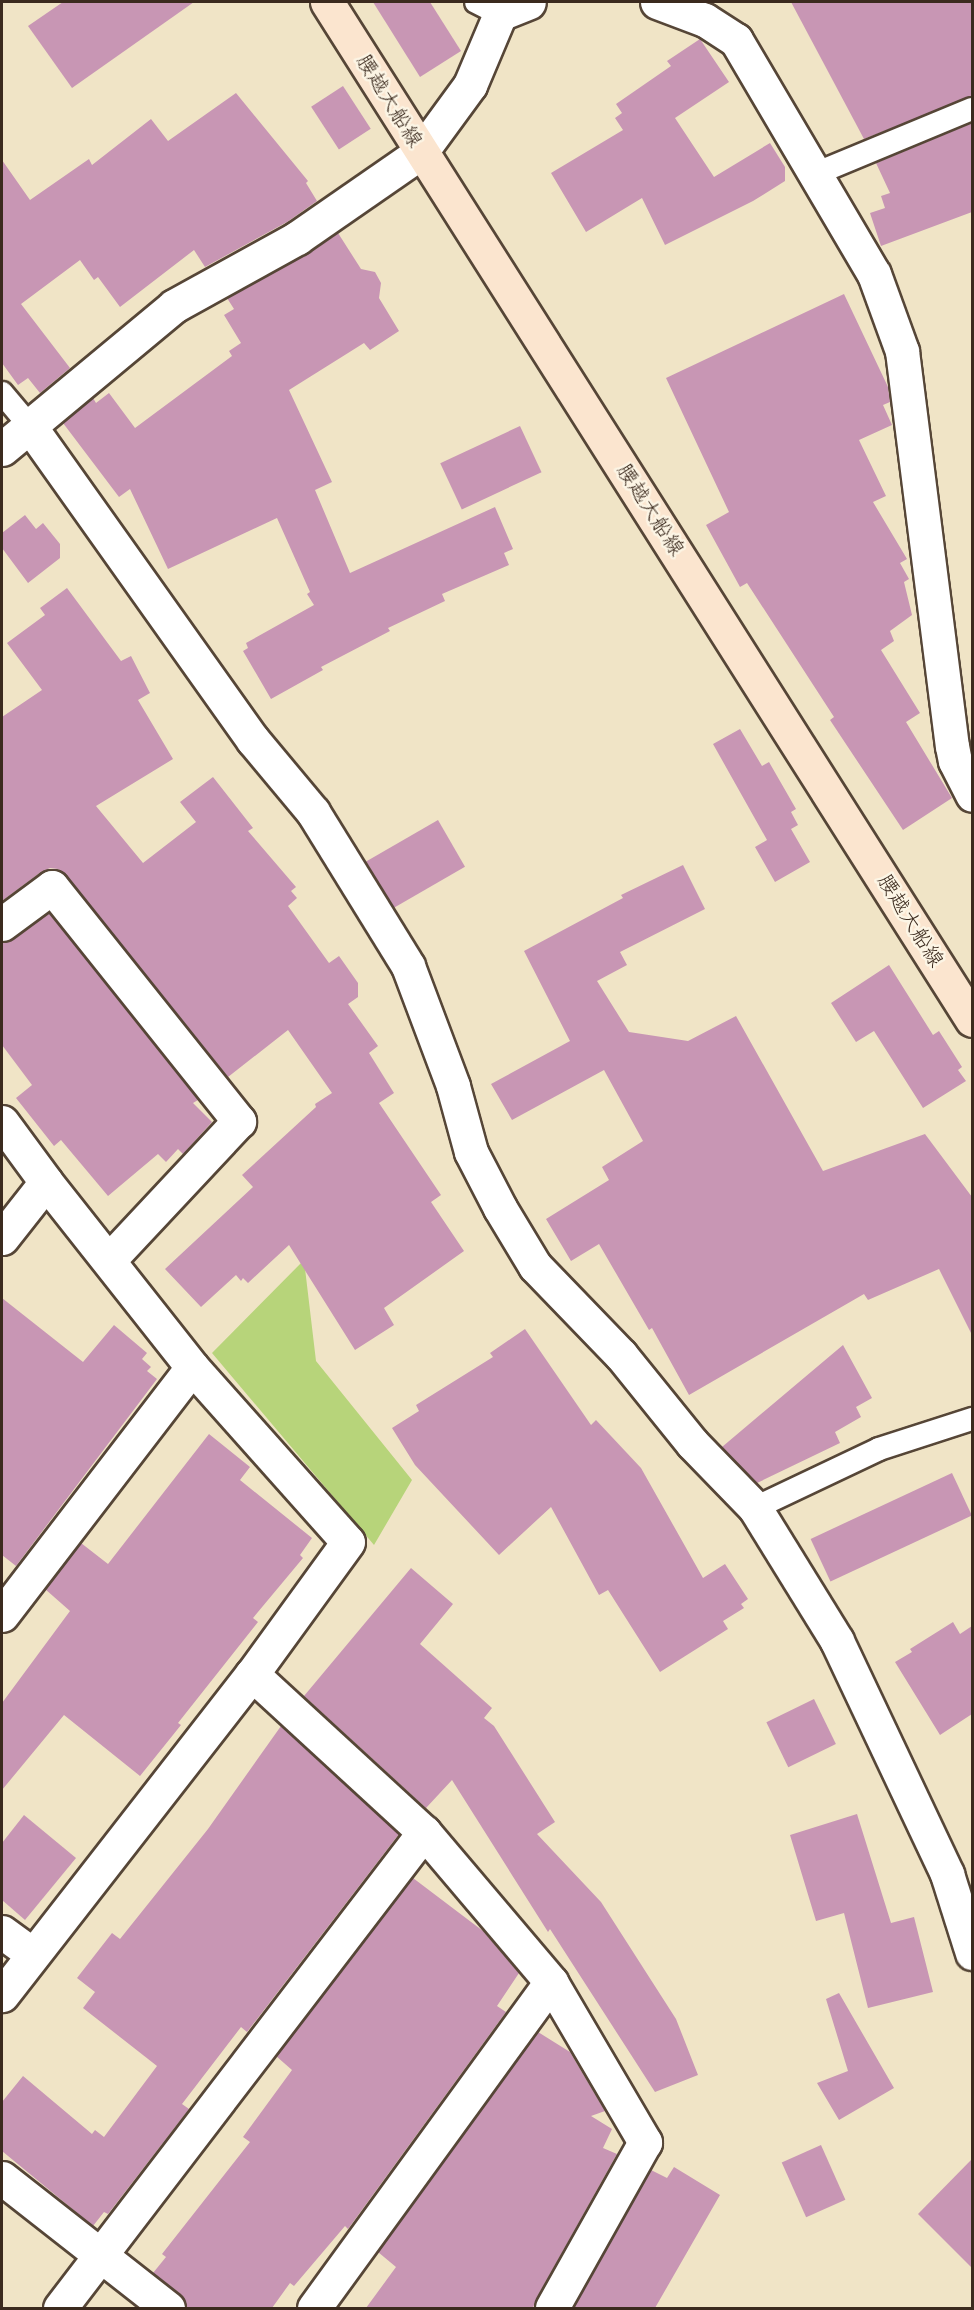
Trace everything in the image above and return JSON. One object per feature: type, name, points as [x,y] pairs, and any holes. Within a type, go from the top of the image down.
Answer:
[{"type":"main road","name":"腰越大船線","points":[[327,2],[972,1020]]},
{"type":"street","points":[[657,2],[705,20],[736,40],[873,274],[902,351],[937,645],[972,795]]},
{"type":"street","points":[[2,449],[174,306],[297,237],[421,152],[470,85],[502,6]]},
{"type":"street","points":[[29,425],[253,740],[313,812],[408,966],[453,1086],[471,1152],[500,1208],[535,1266],[621,1355],[692,1443],[755,1508],[837,1641],[947,1874],[972,1953]]},
{"type":"street","points":[[2,924],[52,887],[239,1121],[109,1260]]},
{"type":"street","points":[[2,1122],[46,1182],[192,1367],[348,1542],[252,1674],[2,1995]]},
{"type":"street","points":[[2,1239],[46,1182]]},
{"type":"street","points":[[2,1615],[192,1367]]},
{"type":"street","points":[[252,1674],[424,1832],[551,1982],[645,2142],[552,2308]]},
{"type":"street","points":[[60,2308],[424,1832]]},
{"type":"street","points":[[2,1932],[32,1954]]},
{"type":"street","points":[[314,2308],[551,1982]]},
{"type":"street","points":[[2,2178],[168,2308]]},
{"type":"lane","points":[[815,174],[972,109]]},
{"type":"lane","points":[[2,393],[29,425]]},
{"type":"lane","points":[[755,1508],[879,1449],[972,1419]]},
{"type":"green space","points":[[304,1260],[316,1361],[412,1480],[374,1545],[212,1353]]},
{"type":"building","points":[[63,2],[194,2],[72,88],[28,26]]},
{"type":"building","points":[[373,2],[430,2],[461,51],[420,77]]},
{"type":"building","points":[[791,2],[972,2],[972,96],[864,139]]},
{"type":"building","points":[[700,39],[729,82],[675,118],[714,177],[770,143],[785,167],[785,181],[753,201],[665,245],[642,198],[586,232],[551,173],[623,130],[615,118],[622,113],[616,104],[671,66],[667,61]]},
{"type":"building","points":[[343,86],[371,129],[339,149],[311,107]]},
{"type":"building","points":[[236,93],[308,181],[306,183],[317,201],[287,222],[205,267],[194,250],[120,307],[98,277],[94,280],[80,260],[21,304],[70,368],[40,393],[28,378],[18,385],[2,363],[2,160],[30,200],[89,159],[92,165],[151,119],[168,141]]},
{"type":"building","points":[[972,123],[972,212],[881,246],[870,213],[885,208],[881,196],[890,193],[876,163]]},
{"type":"building","points":[[338,233],[361,269],[375,272],[381,283],[379,298],[399,331],[370,350],[364,343],[289,390],[332,482],[315,490],[350,573],[495,507],[513,549],[504,553],[509,565],[442,594],[445,601],[388,628],[390,631],[321,667],[323,670],[271,699],[243,651],[248,648],[246,643],[314,605],[307,594],[310,592],[277,518],[168,569],[130,489],[119,497],[63,423],[93,398],[96,403],[109,393],[135,428],[232,356],[229,351],[241,343],[224,315],[234,309],[227,298],[306,254]]},
{"type":"building","points":[[844,294],[888,387],[890,402],[883,405],[892,425],[859,440],[886,496],[873,502],[907,559],[900,563],[909,579],[904,582],[912,615],[890,631],[894,641],[881,650],[920,713],[906,722],[952,798],[903,830],[830,720],[834,717],[747,583],[740,587],[706,525],[729,512],[666,378]]},
{"type":"building","points":[[520,426],[542,472],[462,509],[440,463]]},
{"type":"building","points":[[25,515],[36,529],[43,523],[60,544],[60,558],[28,583],[2,548],[2,533]]},
{"type":"building","points":[[67,588],[121,661],[131,656],[150,693],[138,700],[173,759],[96,806],[143,863],[196,822],[180,802],[213,777],[253,828],[248,831],[296,887],[291,891],[297,898],[288,906],[329,963],[339,956],[358,983],[358,997],[348,1004],[378,1046],[369,1053],[394,1093],[379,1103],[441,1195],[431,1202],[464,1251],[384,1308],[394,1325],[355,1350],[289,1245],[248,1283],[243,1278],[241,1281],[236,1275],[201,1307],[165,1269],[253,1187],[242,1175],[316,1107],[315,1104],[332,1093],[288,1030],[228,1077],[66,875],[58,869],[50,868],[41,872],[2,901],[2,717],[42,690],[7,643],[45,615],[40,608]]},
{"type":"building","points":[[740,729],[762,766],[769,762],[796,809],[791,812],[798,825],[791,829],[810,862],[775,882],[755,847],[767,840],[713,744]]},
{"type":"building","points":[[438,820],[465,867],[393,908],[366,862]]},
{"type":"building","points":[[683,865],[705,909],[620,952],[627,965],[597,981],[629,1032],[688,1041],[736,1016],[823,1171],[925,1134],[972,1197],[972,1335],[939,1269],[868,1300],[864,1294],[689,1395],[652,1328],[649,1330],[599,1244],[571,1261],[546,1219],[609,1180],[602,1167],[643,1141],[604,1070],[512,1120],[491,1084],[570,1041],[524,951],[623,898],[621,895]]},
{"type":"building","points":[[49,913],[198,1100],[193,1103],[212,1122],[183,1154],[178,1149],[166,1162],[158,1154],[108,1196],[61,1140],[54,1146],[16,1098],[32,1085],[2,1045],[2,942],[13,939]]},
{"type":"building","points":[[889,965],[933,1035],[939,1031],[962,1067],[958,1070],[966,1081],[923,1108],[874,1031],[856,1042],[831,1003]]},
{"type":"building","points":[[2,1298],[83,1362],[114,1325],[147,1353],[142,1359],[151,1367],[147,1371],[157,1379],[16,1566],[2,1555]]},
{"type":"building","points":[[525,1329],[591,1425],[596,1420],[641,1468],[703,1578],[725,1564],[748,1599],[741,1604],[744,1608],[723,1621],[728,1629],[660,1672],[608,1590],[599,1595],[551,1507],[499,1555],[415,1465],[392,1428],[419,1411],[416,1405],[493,1357],[490,1353]]},
{"type":"building","points":[[843,1345],[872,1398],[856,1407],[861,1417],[835,1432],[840,1443],[757,1483],[722,1447]]},
{"type":"building","points":[[209,1434],[250,1467],[240,1480],[312,1538],[300,1555],[303,1558],[253,1618],[258,1622],[178,1723],[181,1725],[140,1776],[64,1715],[2,1790],[2,1703],[70,1611],[45,1589],[81,1543],[108,1564]]},
{"type":"building","points":[[952,1473],[972,1516],[830,1582],[811,1539]]},
{"type":"building","points":[[411,1568],[453,1604],[420,1644],[492,1708],[484,1718],[494,1726],[555,1822],[537,1834],[601,1902],[676,2019],[698,2075],[655,2092],[550,1929],[548,1932],[452,1780],[426,1808],[304,1696]]},
{"type":"building","points":[[953,1622],[960,1634],[972,1626],[972,1714],[940,1735],[895,1662],[912,1652],[910,1649]]},
{"type":"building","points":[[814,1699],[836,1744],[788,1767],[766,1722]]},
{"type":"building","points":[[281,1726],[399,1834],[247,2032],[241,2027],[182,2104],[189,2109],[108,2214],[104,2212],[93,2226],[2,2151],[2,2102],[23,2076],[92,2134],[95,2130],[104,2137],[157,2066],[83,2008],[95,1992],[77,1978],[112,1933],[120,1939],[208,1829]]},
{"type":"building","points":[[857,1814],[891,1923],[914,1917],[933,1992],[868,2008],[844,1913],[816,1921],[790,1835]]},
{"type":"building","points":[[24,1815],[76,1858],[25,1920],[2,1900],[2,1843]]},
{"type":"building","points":[[413,1878],[483,1931],[519,1973],[497,2006],[506,2012],[348,2229],[345,2226],[294,2286],[290,2283],[272,2308],[186,2308],[180,2294],[153,2273],[166,2257],[162,2254],[250,2142],[243,2137],[292,2070],[276,2056]]},
{"type":"building","points":[[839,1993],[894,2088],[839,2120],[817,2083],[848,2071],[826,1999]]},
{"type":"building","points":[[538,2032],[570,2052],[605,2111],[591,2116],[612,2129],[603,2148],[617,2154],[533,2308],[366,2308],[396,2267],[378,2252]]},
{"type":"building","points":[[821,2145],[845,2200],[806,2217],[782,2162]]},
{"type":"building","points":[[972,2159],[972,2268],[918,2214]]},
{"type":"building","points":[[674,2167],[720,2195],[655,2308],[573,2308],[651,2170],[667,2178]]}]
